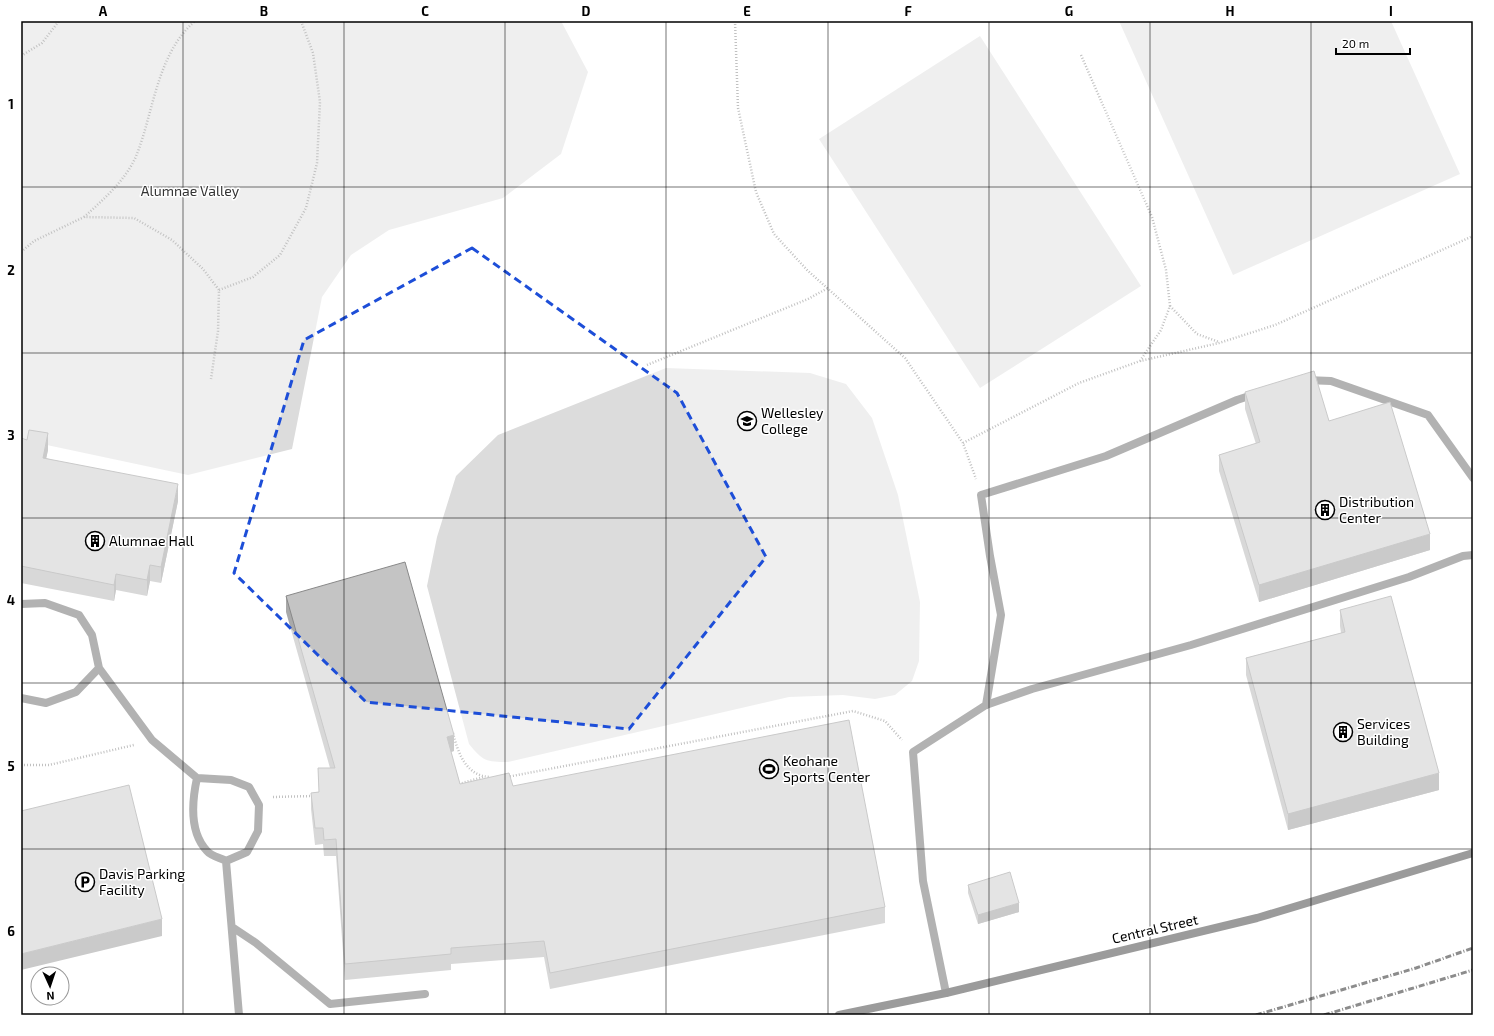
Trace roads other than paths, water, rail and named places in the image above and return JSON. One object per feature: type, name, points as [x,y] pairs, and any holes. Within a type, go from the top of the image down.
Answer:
[{"type":"main road","name":"Central Street","points":[[839,1015],[946,992],[1257,918],[1473,853]]},
{"type":"lane","points":[[1294,383],[1308,379],[1331,381],[1428,415],[1473,478]]},
{"type":"lane","points":[[986,705],[1001,615],[981,495],[1106,456],[1237,400],[1266,391]]},
{"type":"lane","points":[[946,992],[923,881],[912,752],[986,705],[1032,689],[1198,642],[1409,577],[1463,556],[1473,554]]},
{"type":"lane","points":[[21,604],[45,603],[79,615],[92,635],[99,668],[152,740],[197,778],[231,780],[249,787],[259,805],[258,831],[247,852],[226,861],[208,852],[196,832],[192,799],[197,778]]},
{"type":"lane","points":[[21,698],[46,703],[76,692],[99,668]]},
{"type":"lane","points":[[226,861],[238,1015]]},
{"type":"lane","points":[[232,927],[256,943],[330,1004],[425,994]]},
{"type":"railway","points":[[1256,1015],[1416,968],[1473,948]]},
{"type":"railway","points":[[1324,1015],[1473,970]]},
{"type":"place","name":"Wellesley College","points":[[747,421]]},
{"type":"place","name":"Distribution Center","points":[[1325,510]]},
{"type":"place","name":"Alumnae Hall","points":[[95,541]]},
{"type":"place","name":"Services Building","points":[[1343,732]]},
{"type":"place","name":"Keohane Sports Center","points":[[769,769]]},
{"type":"place","name":"Davis Parking Facility","points":[[85,882]]},
{"type":"park label","name":"Alumnae Valley","points":[[190,191]]}]
